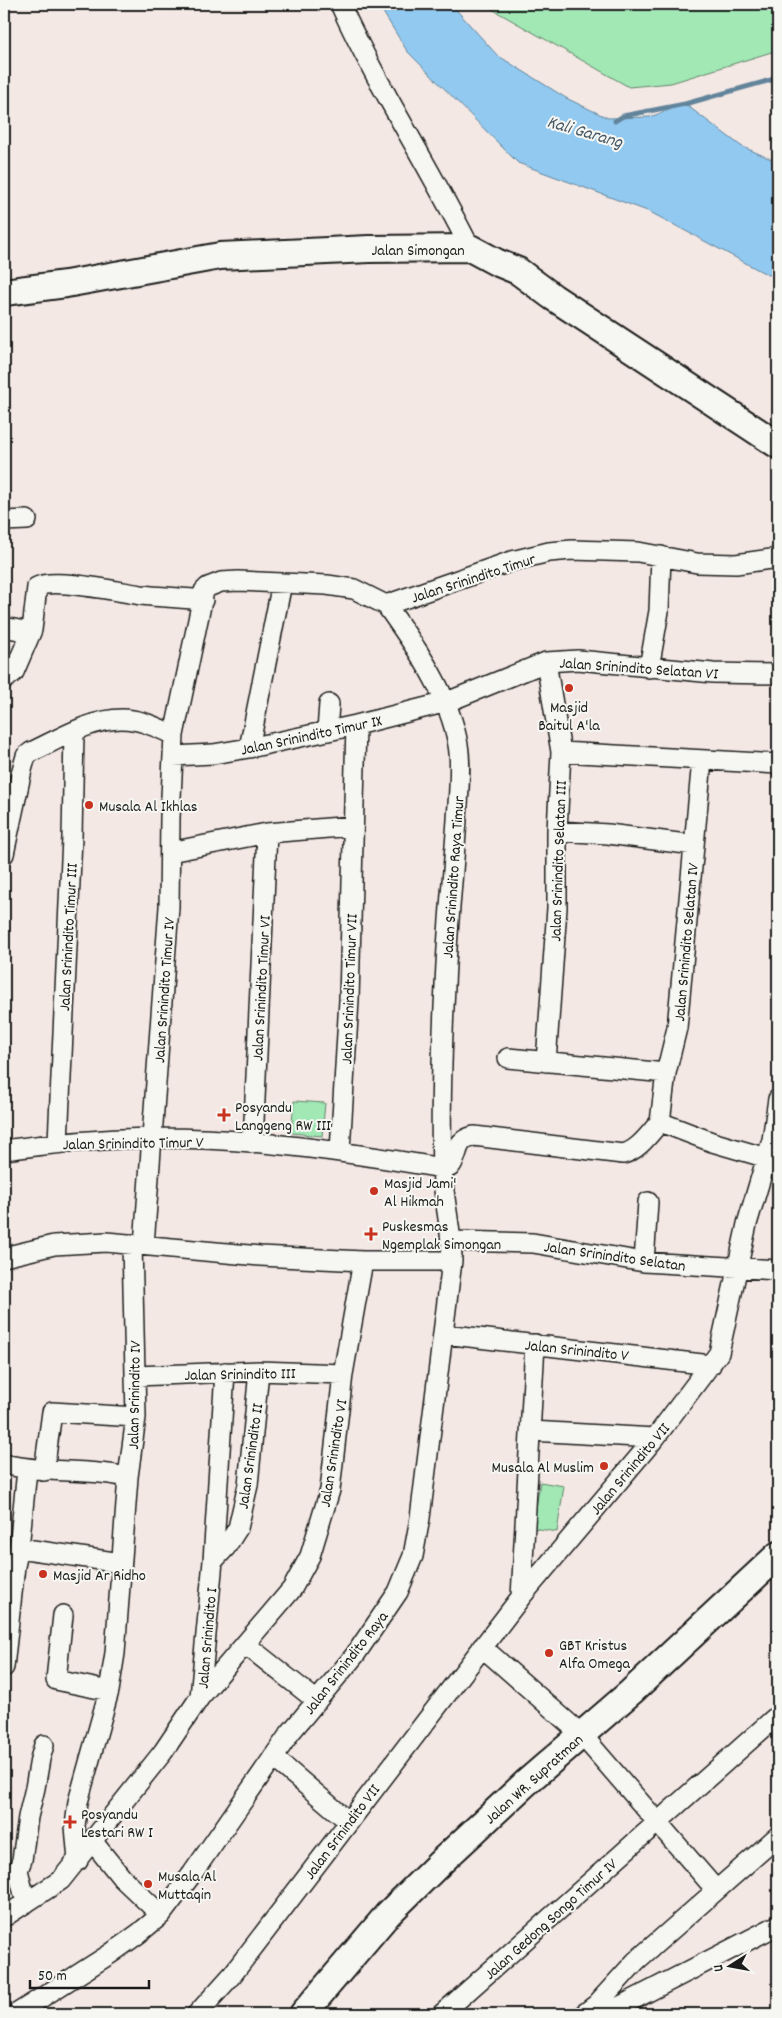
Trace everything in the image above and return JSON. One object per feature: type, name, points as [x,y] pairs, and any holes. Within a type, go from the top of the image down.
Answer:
[{"type":"main road","name":"Jalan Simongan","points":[[4,292],[66,284],[220,256],[369,249],[470,248],[518,271],[553,297],[778,445]]},
{"type":"main road","name":"Jalan WR. Supratman","points":[[303,2014],[388,1914],[528,1781],[775,1565]]},
{"type":"street","points":[[340,4],[361,50],[451,209],[470,248]]},
{"type":"street","points":[[4,521],[27,520]]},
{"type":"street","name":"Jalan Srinindito Timur","points":[[386,605],[512,560],[549,552],[572,550],[638,552],[697,563],[736,564],[778,558]]},
{"type":"street","points":[[649,668],[659,611],[661,556]]},
{"type":"street","points":[[4,854],[10,788],[22,770],[26,756],[99,722],[122,719],[144,722],[174,735],[204,591],[208,586],[221,582],[238,581],[327,585],[354,589],[386,605]]},
{"type":"street","points":[[249,748],[282,582]]},
{"type":"street","points":[[4,680],[14,672],[32,630],[37,587],[42,584],[203,600]]},
{"type":"street","name":"Jalan Srinindito Raya Timur","points":[[386,605],[403,629],[447,702],[459,746],[459,773],[445,985],[442,1168]]},
{"type":"street","points":[[4,627],[24,631],[32,630]]},
{"type":"street","name":"Jalan Srinindito Selatan VI","points":[[447,702],[546,662],[596,661],[649,668],[778,674]]},
{"type":"street","name":"Jalan Srinindito Selatan III","points":[[546,662],[561,752],[556,908],[546,1062]]},
{"type":"street","name":"Jalan Srinindito Timur IX","points":[[173,756],[213,754],[249,748],[356,725],[447,702]]},
{"type":"street","points":[[327,731],[329,704]]},
{"type":"street","name":"Jalan Srinindito Timur VII","points":[[340,1151],[349,1000],[356,725]]},
{"type":"street","name":"Jalan Srinindito Timur III","points":[[58,1142],[72,838],[74,732]]},
{"type":"street","name":"Jalan Srinindito Timur IV","points":[[138,1244],[151,1138],[169,908],[174,735]]},
{"type":"street","points":[[561,752],[778,764]]},
{"type":"street","name":"Jalan Srinindito Selatan IV","points":[[660,1122],[666,1073],[677,1028],[702,760]]},
{"type":"street","points":[[170,852],[267,833],[353,826]]},
{"type":"street","points":[[557,831],[608,834],[694,845]]},
{"type":"street","name":"Jalan Srinindito Timur VI","points":[[253,1143],[267,833]]},
{"type":"street","points":[[508,1058],[666,1073]]},
{"type":"street","name":"Jalan Srinindito VII","points":[[197,2014],[232,1974],[521,1597],[655,1438],[719,1353],[747,1224],[772,1140],[778,1099]]},
{"type":"street","points":[[442,1168],[450,1167],[454,1162],[458,1146],[465,1138],[474,1136],[623,1154],[636,1148],[660,1122],[712,1142],[767,1158]]},
{"type":"street","name":"Jalan Srinindito Timur V","points":[[4,1150],[58,1142],[151,1138],[253,1143],[340,1151],[442,1168]]},
{"type":"street","name":"Jalan Srinindito Raya","points":[[16,2014],[117,1949],[161,1915],[192,1874],[273,1757],[355,1655],[398,1592],[413,1556],[420,1518],[452,1261],[452,1241],[445,1208],[442,1168]]},
{"type":"street","points":[[644,1262],[648,1202]]},
{"type":"street","name":"Jalan Srinindito Selatan","points":[[452,1241],[533,1243],[644,1262],[778,1270]]},
{"type":"street","points":[[4,1257],[54,1245],[106,1242],[260,1256],[363,1261],[452,1261]]},
{"type":"street","name":"Jalan Srinindito IV","points":[[78,1861],[75,1826],[78,1802],[109,1691],[115,1653],[128,1478],[136,1417],[138,1244]]},
{"type":"street","name":"Jalan Srinindito VI","points":[[200,1697],[292,1589],[310,1556],[330,1490],[344,1374],[363,1261]]},
{"type":"street","name":"Jalan Srinindito V","points":[[444,1334],[710,1364]]},
{"type":"street","points":[[521,1597],[535,1344]]},
{"type":"street","name":"Jalan Srinindito III","points":[[136,1376],[259,1371],[344,1374]]},
{"type":"street","name":"Jalan Srinindito II","points":[[212,1561],[226,1548],[238,1528],[248,1486],[259,1371]]},
{"type":"street","name":"Jalan Srinindito I","points":[[4,1917],[61,1880],[78,1861],[163,1752],[200,1697],[212,1561],[225,1372]]},
{"type":"street","points":[[4,1667],[15,1566],[36,1470],[52,1412],[136,1417]]},
{"type":"street","points":[[531,1431],[655,1438]]},
{"type":"street","points":[[4,1464],[36,1470],[105,1472],[128,1478]]},
{"type":"street","points":[[19,1548],[121,1563]]},
{"type":"street","points":[[63,1615],[56,1680],[109,1691]]},
{"type":"street","points":[[245,1644],[317,1701]]},
{"type":"street","points":[[482,1647],[582,1734],[716,1890]]},
{"type":"street","name":"Jalan Gedong Songo Timur IV","points":[[442,2014],[778,1715]]},
{"type":"street","points":[[26,1903],[18,1870],[22,1860],[28,1817],[44,1745]]},
{"type":"street","points":[[273,1757],[348,1821]]},
{"type":"street","points":[[598,2012],[636,1960],[778,1836]]},
{"type":"street","points":[[93,1842],[122,1878],[161,1915]]},
{"type":"street","points":[[598,2012],[778,1925]]},
{"type":"green space","points":[[483,4],[778,4],[778,50],[671,83],[629,87]]},
{"type":"green space","points":[[294,1101],[325,1103],[322,1136],[291,1133]]},
{"type":"green space","points":[[540,1482],[564,1486],[557,1532],[533,1528]]},
{"type":"water","name":"Kali Garang","points":[[378,4],[451,4],[497,55],[566,98],[608,118],[650,117],[685,104],[741,146],[778,162],[778,275],[768,275],[650,212],[518,163],[407,51]]},
{"type":"waterway","name":"Kali Garang","points":[[615,121],[623,116],[685,104],[778,78]]},
{"type":"place","name":"Masjid Baitul A'la","points":[[569,688]]},
{"type":"place","name":"Musala Al Ikhlas","points":[[89,805]]},
{"type":"place","name":"Posyandu Langgeng RW III","points":[[224,1115]]},
{"type":"place","name":"Masjid Jami' Al Hikmah","points":[[374,1191]]},
{"type":"place","name":"Puskesmas Ngemplak Simongan","points":[[371,1234]]},
{"type":"place","name":"Musala Al Muslim","points":[[604,1466]]},
{"type":"place","name":"Masjid Ar Ridho","points":[[43,1574]]},
{"type":"place","name":"GBT Kristus Alfa Omega","points":[[549,1653]]},
{"type":"place","name":"Posyandu Lestari RW I","points":[[70,1822]]},
{"type":"place","name":"Musala Al Muttaqin","points":[[148,1884]]}]
